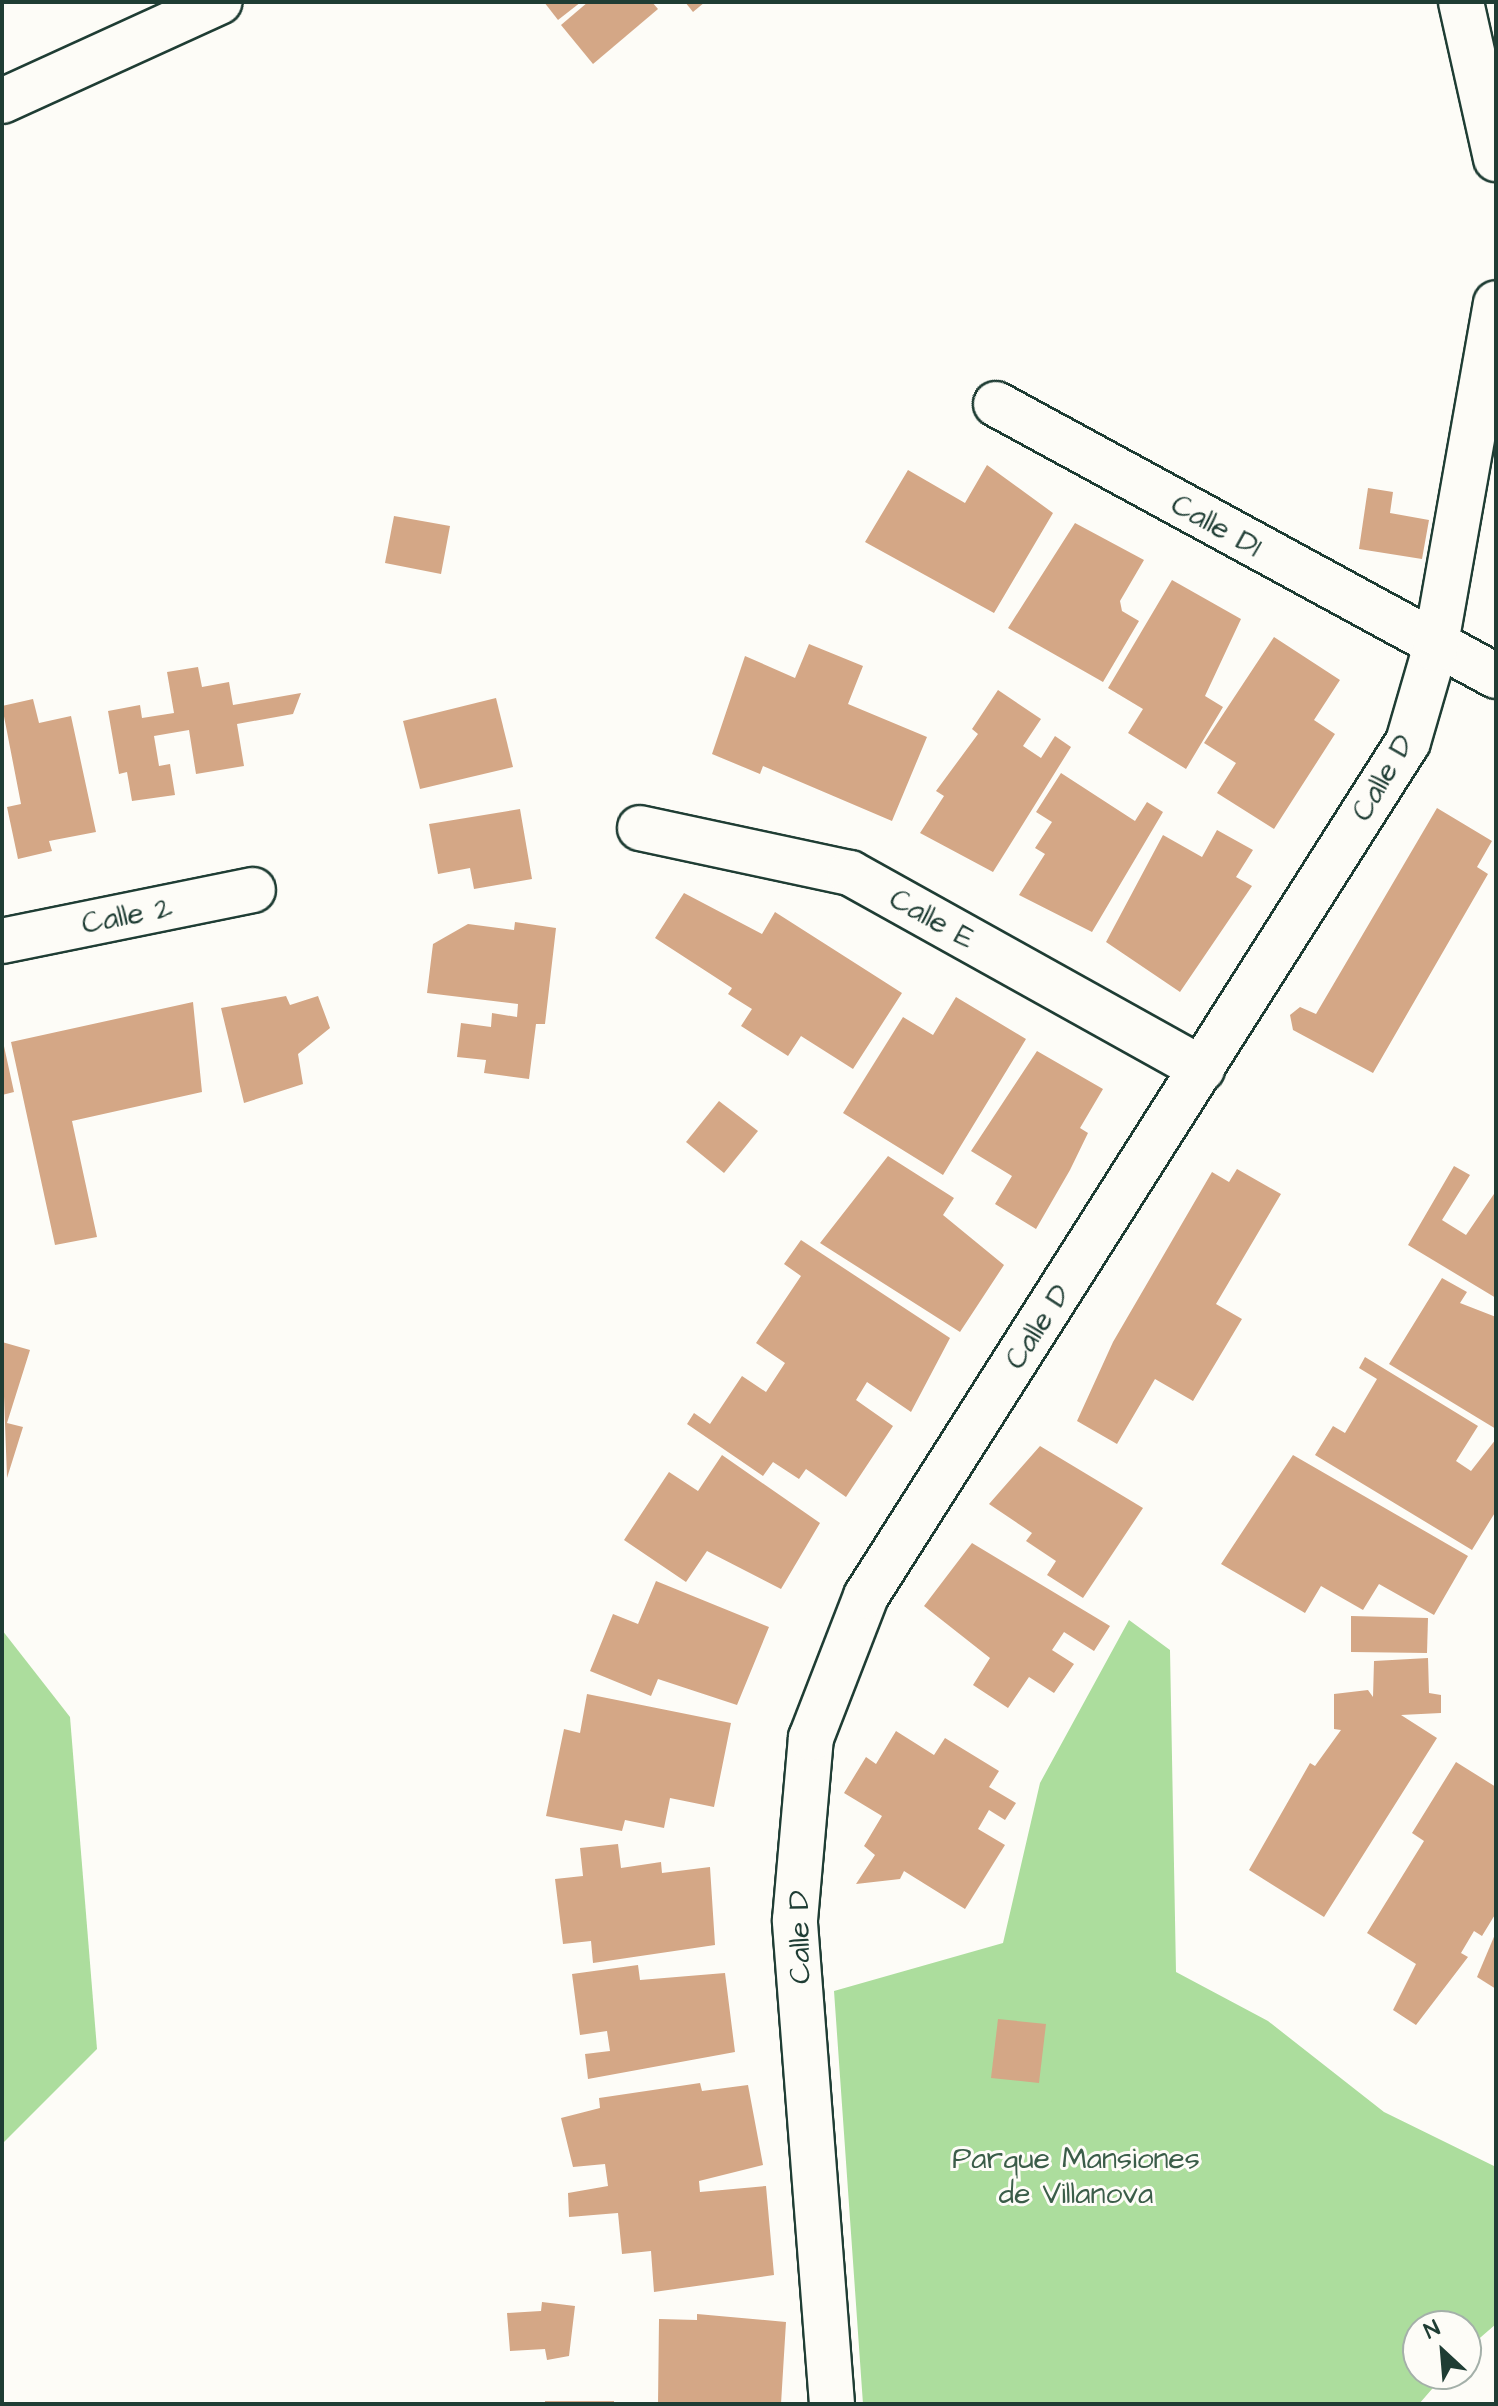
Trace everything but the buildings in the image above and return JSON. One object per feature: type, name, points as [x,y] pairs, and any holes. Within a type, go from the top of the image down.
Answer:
[{"type":"street","points":[[2,101],[219,2]]},
{"type":"street","points":[[1461,2],[1496,159]]},
{"type":"street","name":"Calle D","points":[[832,2404],[795,1920],[811,1738],[866,1596],[1408,742],[1435,649],[1496,303]]},
{"type":"street","name":"Calle D1","points":[[996,404],[1435,649],[1496,676]]},
{"type":"street","name":"Calle E","points":[[640,828],[850,873],[1202,1069]]},
{"type":"street","name":"Calle 2","points":[[2,941],[253,890]]},
{"type":"green space","name":"Parque Mansiones de Villanova","points":[[1129,1620],[1170,1650],[1176,1972],[1268,2021],[1384,2112],[1496,2167],[1496,2324],[1482,2336],[1482,2310],[1402,2310],[1402,2390],[1431,2390],[1419,2404],[863,2404],[834,1991],[1003,1943],[1040,1783]]},
{"type":"green space","points":[[2,1630],[70,1717],[97,2049],[2,2144]]}]
